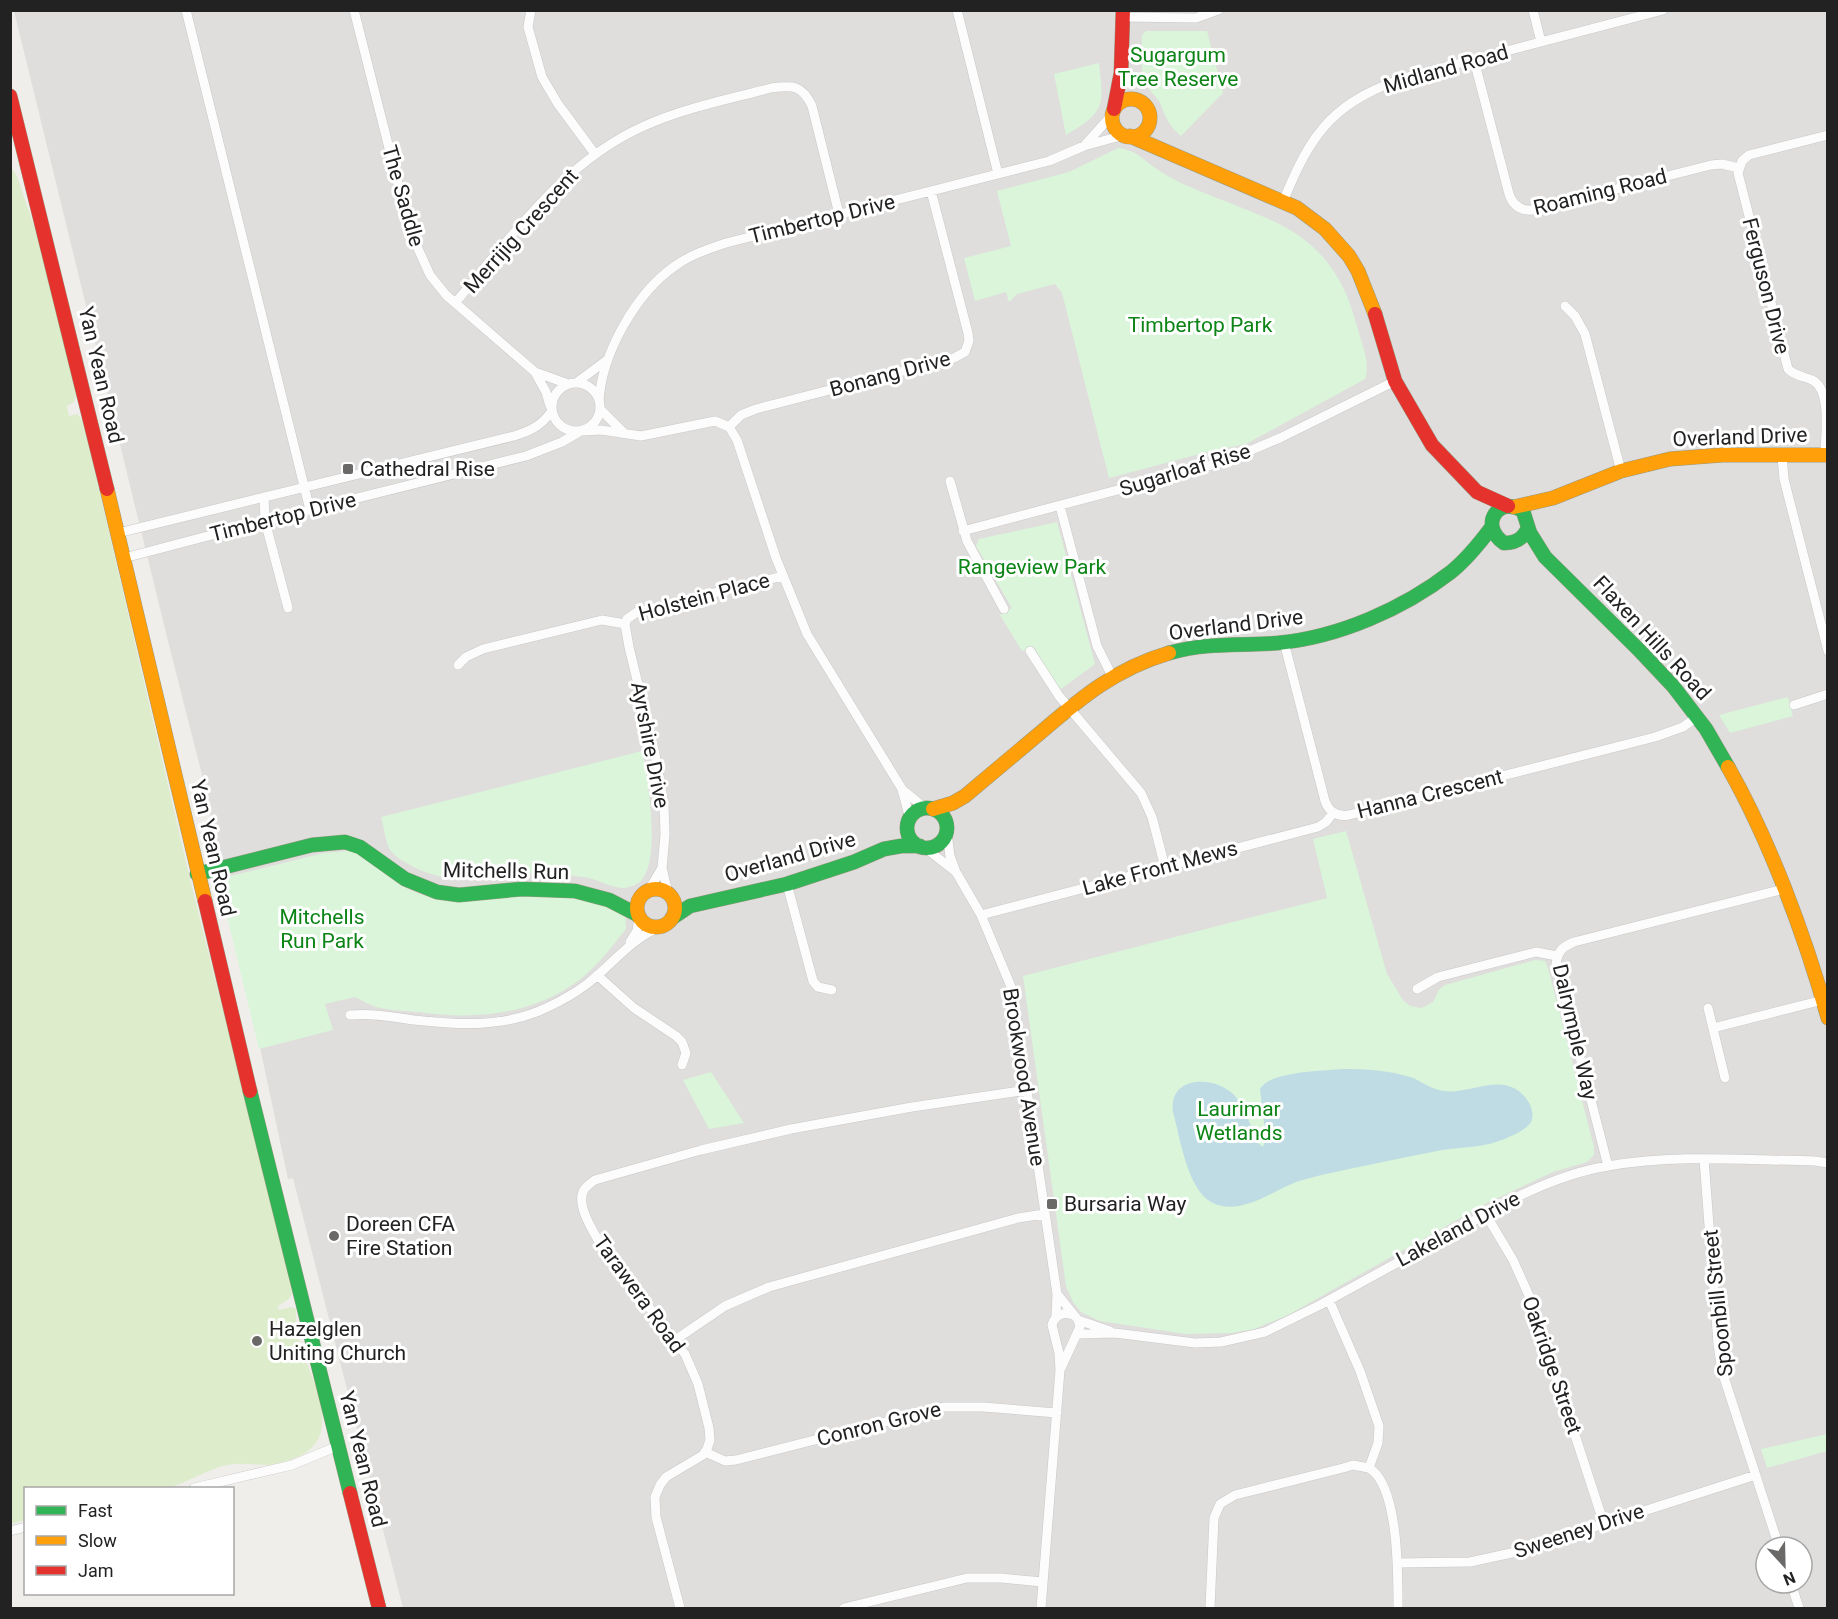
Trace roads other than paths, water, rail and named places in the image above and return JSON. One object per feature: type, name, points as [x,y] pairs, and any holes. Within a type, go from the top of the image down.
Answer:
[{"type":"street","points":[[186,10],[310,510]]},
{"type":"street","name":"The Saddle","points":[[354,10],[410,231],[430,275],[455,303],[536,372],[546,392],[551,410]]},
{"type":"street","points":[[531,10],[528,27],[542,77],[558,104],[595,154]]},
{"type":"street","points":[[957,10],[998,174]]},
{"type":"street","points":[[1218,10],[1196,18],[1123,14],[1121,72],[1118,98],[1113,112],[1113,125],[1127,136],[1297,208],[1338,242],[1353,264],[1371,299],[1395,381],[1432,445],[1478,492],[1524,513],[1528,526],[1522,538],[1508,543],[1495,537],[1478,492]]},
{"type":"street","points":[[1533,10],[1541,42]]},
{"type":"street","name":"Midland Road","points":[[1283,202],[1307,147],[1336,114],[1353,101],[1391,82],[1663,10]]},
{"type":"street","name":"Roaming Road","points":[[1474,60],[1509,194],[1515,206],[1523,210],[1544,207],[1711,165],[1722,164],[1739,168]]},
{"type":"street","points":[[1121,72],[1137,100],[1146,106],[1149,122],[1172,155]]},
{"type":"street","name":"Merrijig Crescent","points":[[455,303],[543,201],[559,184],[595,154],[628,134],[665,117],[771,88],[797,88],[803,92],[812,106],[839,214]]},
{"type":"street","name":"Yan Yean Road","points":[[10,96],[118,533],[198,874],[379,1608]]},
{"type":"street","points":[[1113,112],[1127,100],[1137,100]]},
{"type":"street","name":"Timbertop Drive","points":[[1084,146],[1113,112]]},
{"type":"street","points":[[1127,136],[1140,134],[1149,122]]},
{"type":"street","points":[[1739,168],[1742,161],[1749,155],[1827,135]]},
{"type":"street","name":"Timbertop Drive","points":[[600,405],[600,385],[607,360],[636,306],[654,284],[675,266],[700,251],[1049,161],[1084,146],[1127,136]]},
{"type":"street","name":"Ferguson Drive","points":[[1739,168],[1739,179],[1788,369],[1793,374],[1815,382],[1825,397],[1826,455]]},
{"type":"street","name":"Bonang Drive","points":[[729,427],[741,416],[756,409],[954,358],[965,352],[969,341],[968,333],[932,191]]},
{"type":"street","points":[[1565,306],[1575,316],[1586,334],[1621,471]]},
{"type":"street","name":"Timbertop Drive","points":[[572,383],[607,360]]},
{"type":"street","name":"The Saddle","points":[[536,372],[572,383]]},
{"type":"street","name":"Sugarloaf Rise","points":[[963,531],[1224,462],[1280,438],[1395,381]]},
{"type":"street","points":[[626,435],[616,428],[591,388],[572,383],[555,393],[551,410],[554,419],[564,429],[601,430],[626,435],[652,434],[715,421],[729,427],[737,440],[783,576],[807,634],[902,789],[910,838],[922,847],[936,846],[947,831],[943,816],[929,809],[902,789]]},
{"type":"street","points":[[581,431],[595,423],[600,405]]},
{"type":"street","name":"Timbertop Drive","points":[[118,533],[526,432],[541,425],[551,410]]},
{"type":"street","name":"Timbertop Drive","points":[[124,558],[526,456],[544,450],[581,431]]},
{"type":"street","name":"Overland Drive","points":[[1511,507],[1553,498],[1621,471],[1693,456],[1826,455]]},
{"type":"street","points":[[1782,456],[1784,479],[1827,651]]},
{"type":"street","points":[[950,481],[963,531],[1004,609]]},
{"type":"street","points":[[264,497],[265,521],[288,608]]},
{"type":"street","name":"Overland Drive","points":[[1528,526],[1538,511],[1553,498]]},
{"type":"street","points":[[1060,506],[1097,646],[1112,676]]},
{"type":"street","points":[[1491,526],[1496,512],[1511,507]]},
{"type":"street","name":"Overland Drive","points":[[1468,558],[1491,526]]},
{"type":"street","name":"Flaxen Hills Road","points":[[1528,526],[1546,559]]},
{"type":"street","name":"Overland Drive","points":[[929,809],[953,803],[965,796],[1069,708],[1112,676],[1171,652],[1224,644],[1284,642],[1320,635],[1366,620],[1429,587],[1468,558],[1508,543]]},
{"type":"street","name":"Flaxen Hills Road","points":[[1508,543],[1526,548],[1546,559],[1660,671],[1710,735],[1739,785],[1784,889],[1802,936],[1827,1018]]},
{"type":"street","name":"Holstein Place","points":[[458,665],[474,652],[602,620],[625,624],[627,619],[637,612],[783,576]]},
{"type":"street","name":"Ayrshire Drive","points":[[625,624],[661,782],[665,835],[662,868],[670,895]]},
{"type":"street","name":"Hanna Crescent","points":[[1284,642],[1324,801],[1333,813],[1340,815],[1349,815],[1655,737],[1683,727],[1697,717]]},
{"type":"street","points":[[1030,651],[1053,688],[1141,793],[1152,817],[1165,867]]},
{"type":"street","points":[[1794,705],[1827,694]]},
{"type":"street","name":"Overland Drive","points":[[947,831],[953,814],[965,796]]},
{"type":"street","points":[[909,823],[914,814],[929,809]]},
{"type":"street","name":"Lake Front Mews","points":[[981,915],[1318,827],[1326,822],[1333,813]]},
{"type":"street","name":"Overland Drive","points":[[884,849],[897,839],[909,823]]},
{"type":"street","name":"Brookwood Avenue","points":[[947,831],[950,856],[956,872],[981,915],[1012,989],[1057,1294],[1056,1316]]},
{"type":"street","name":"Mitchells Run","points":[[198,874],[312,845],[348,842],[364,848],[392,872],[410,882],[444,894],[464,895],[515,890],[567,891],[614,901],[638,916]]},
{"type":"street","name":"Overland Drive","points":[[667,922],[690,906],[706,901],[787,884],[854,862],[884,849],[901,846],[922,847]]},
{"type":"street","name":"Brookwood Avenue","points":[[922,847],[956,872]]},
{"type":"street","name":"Ayrshire Drive","points":[[646,891],[662,868]]},
{"type":"street","points":[[787,884],[813,981],[818,987],[832,990]]},
{"type":"street","name":"Dalrymple Way","points":[[1608,1166],[1558,973],[1559,950],[1574,942],[1784,889]]},
{"type":"street","points":[[350,1015],[373,1014],[468,1025],[496,1023],[523,1017],[568,996],[597,975],[629,944],[667,922],[675,907],[670,895],[663,890],[646,891],[637,903],[637,931],[629,944]]},
{"type":"street","name":"Mitchells Run","points":[[614,901],[646,891]]},
{"type":"street","name":"Overland Drive","points":[[670,895],[682,900],[706,901]]},
{"type":"street","points":[[638,916],[649,926],[667,922]]},
{"type":"street","points":[[1417,989],[1438,977],[1536,952],[1557,956]]},
{"type":"street","points":[[597,975],[634,1008],[682,1042],[686,1053],[682,1065]]},
{"type":"street","points":[[1713,1028],[1823,1000]]},
{"type":"street","points":[[1708,1008],[1725,1078]]},
{"type":"street","name":"Tarawera Road","points":[[705,1452],[710,1440],[704,1407],[692,1369],[675,1340],[612,1260],[592,1230],[581,1198],[583,1191],[595,1180],[710,1148],[912,1107],[1027,1090]]},
{"type":"street","name":"Lakeland Drive","points":[[1815,1161],[1827,1157]]},
{"type":"street","name":"Lakeland Drive","points":[[1076,1318],[1115,1332],[1195,1342],[1221,1342],[1265,1332],[1329,1300],[1485,1213],[1543,1185],[1568,1176],[1608,1166],[1646,1161],[1704,1159],[1827,1163]]},
{"type":"street","name":"Spoonbill Street","points":[[1704,1159],[1721,1362],[1775,1535]]},
{"type":"street","name":"Oakridge Street","points":[[1485,1213],[1513,1260],[1531,1300],[1604,1524]]},
{"type":"street","points":[[675,1340],[725,1306],[769,1287],[1018,1218],[1044,1214]]},
{"type":"street","points":[[1057,1294],[1076,1318],[1080,1327],[1060,1370]]},
{"type":"street","points":[[1329,1300],[1360,1371],[1379,1425],[1378,1443],[1370,1468]]},
{"type":"street","points":[[1041,1608],[1060,1370],[1059,1353],[1052,1325],[1056,1316],[1065,1313],[1076,1318]]},
{"type":"street","name":"Lakeland Drive","points":[[1077,1336],[1115,1332]]},
{"type":"street","points":[[1053,1334],[1063,1341],[1077,1336]]},
{"type":"street","name":"Conron Grove","points":[[705,1452],[725,1461],[736,1460],[944,1407],[983,1407],[1057,1413]]},
{"type":"street","points":[[198,1487],[292,1465],[338,1446]]},
{"type":"street","points":[[680,1608],[656,1517],[655,1497],[666,1477],[695,1461],[705,1452]]},
{"type":"street","points":[[1210,1608],[1213,1526],[1216,1510],[1220,1504],[1235,1495],[1353,1465],[1370,1468],[1379,1476],[1385,1491],[1396,1536],[1398,1608]]},
{"type":"street","name":"Sweeney Drive","points":[[1398,1563],[1482,1560],[1516,1552],[1756,1474]]},
{"type":"street","points":[[844,1608],[967,1578],[1001,1578],[1042,1582]]},
{"type":"water","points":[[1343,1069],[1393,1073],[1414,1078],[1435,1089],[1450,1091],[1505,1085],[1516,1089],[1529,1102],[1532,1119],[1520,1131],[1496,1142],[1437,1151],[1318,1176],[1296,1182],[1243,1205],[1221,1206],[1211,1202],[1203,1195],[1190,1174],[1173,1112],[1173,1100],[1178,1091],[1185,1085],[1195,1082],[1217,1084],[1227,1089],[1239,1101],[1258,1143],[1263,1147],[1266,1138],[1260,1089],[1266,1083],[1286,1075]]},
{"type":"place","name":"Cathedral Rise","points":[[348,469]]},
{"type":"place","name":"Bursaria Way","points":[[1052,1204]]},
{"type":"place","name":"Doreen CFA Fire Station","points":[[334,1236]]},
{"type":"place","name":"Hazelglen Uniting Church","points":[[257,1341]]},
{"type":"park label","name":"Sugargum Tree Reserve","points":[[1178,67]]},
{"type":"park label","name":"Timbertop Park","points":[[1200,325]]},
{"type":"park label","name":"Rangeview Park","points":[[1032,567]]},
{"type":"park label","name":"Mitchells Run Park","points":[[322,929]]},
{"type":"park label","name":"Laurimar Wetlands","points":[[1239,1121]]}]
